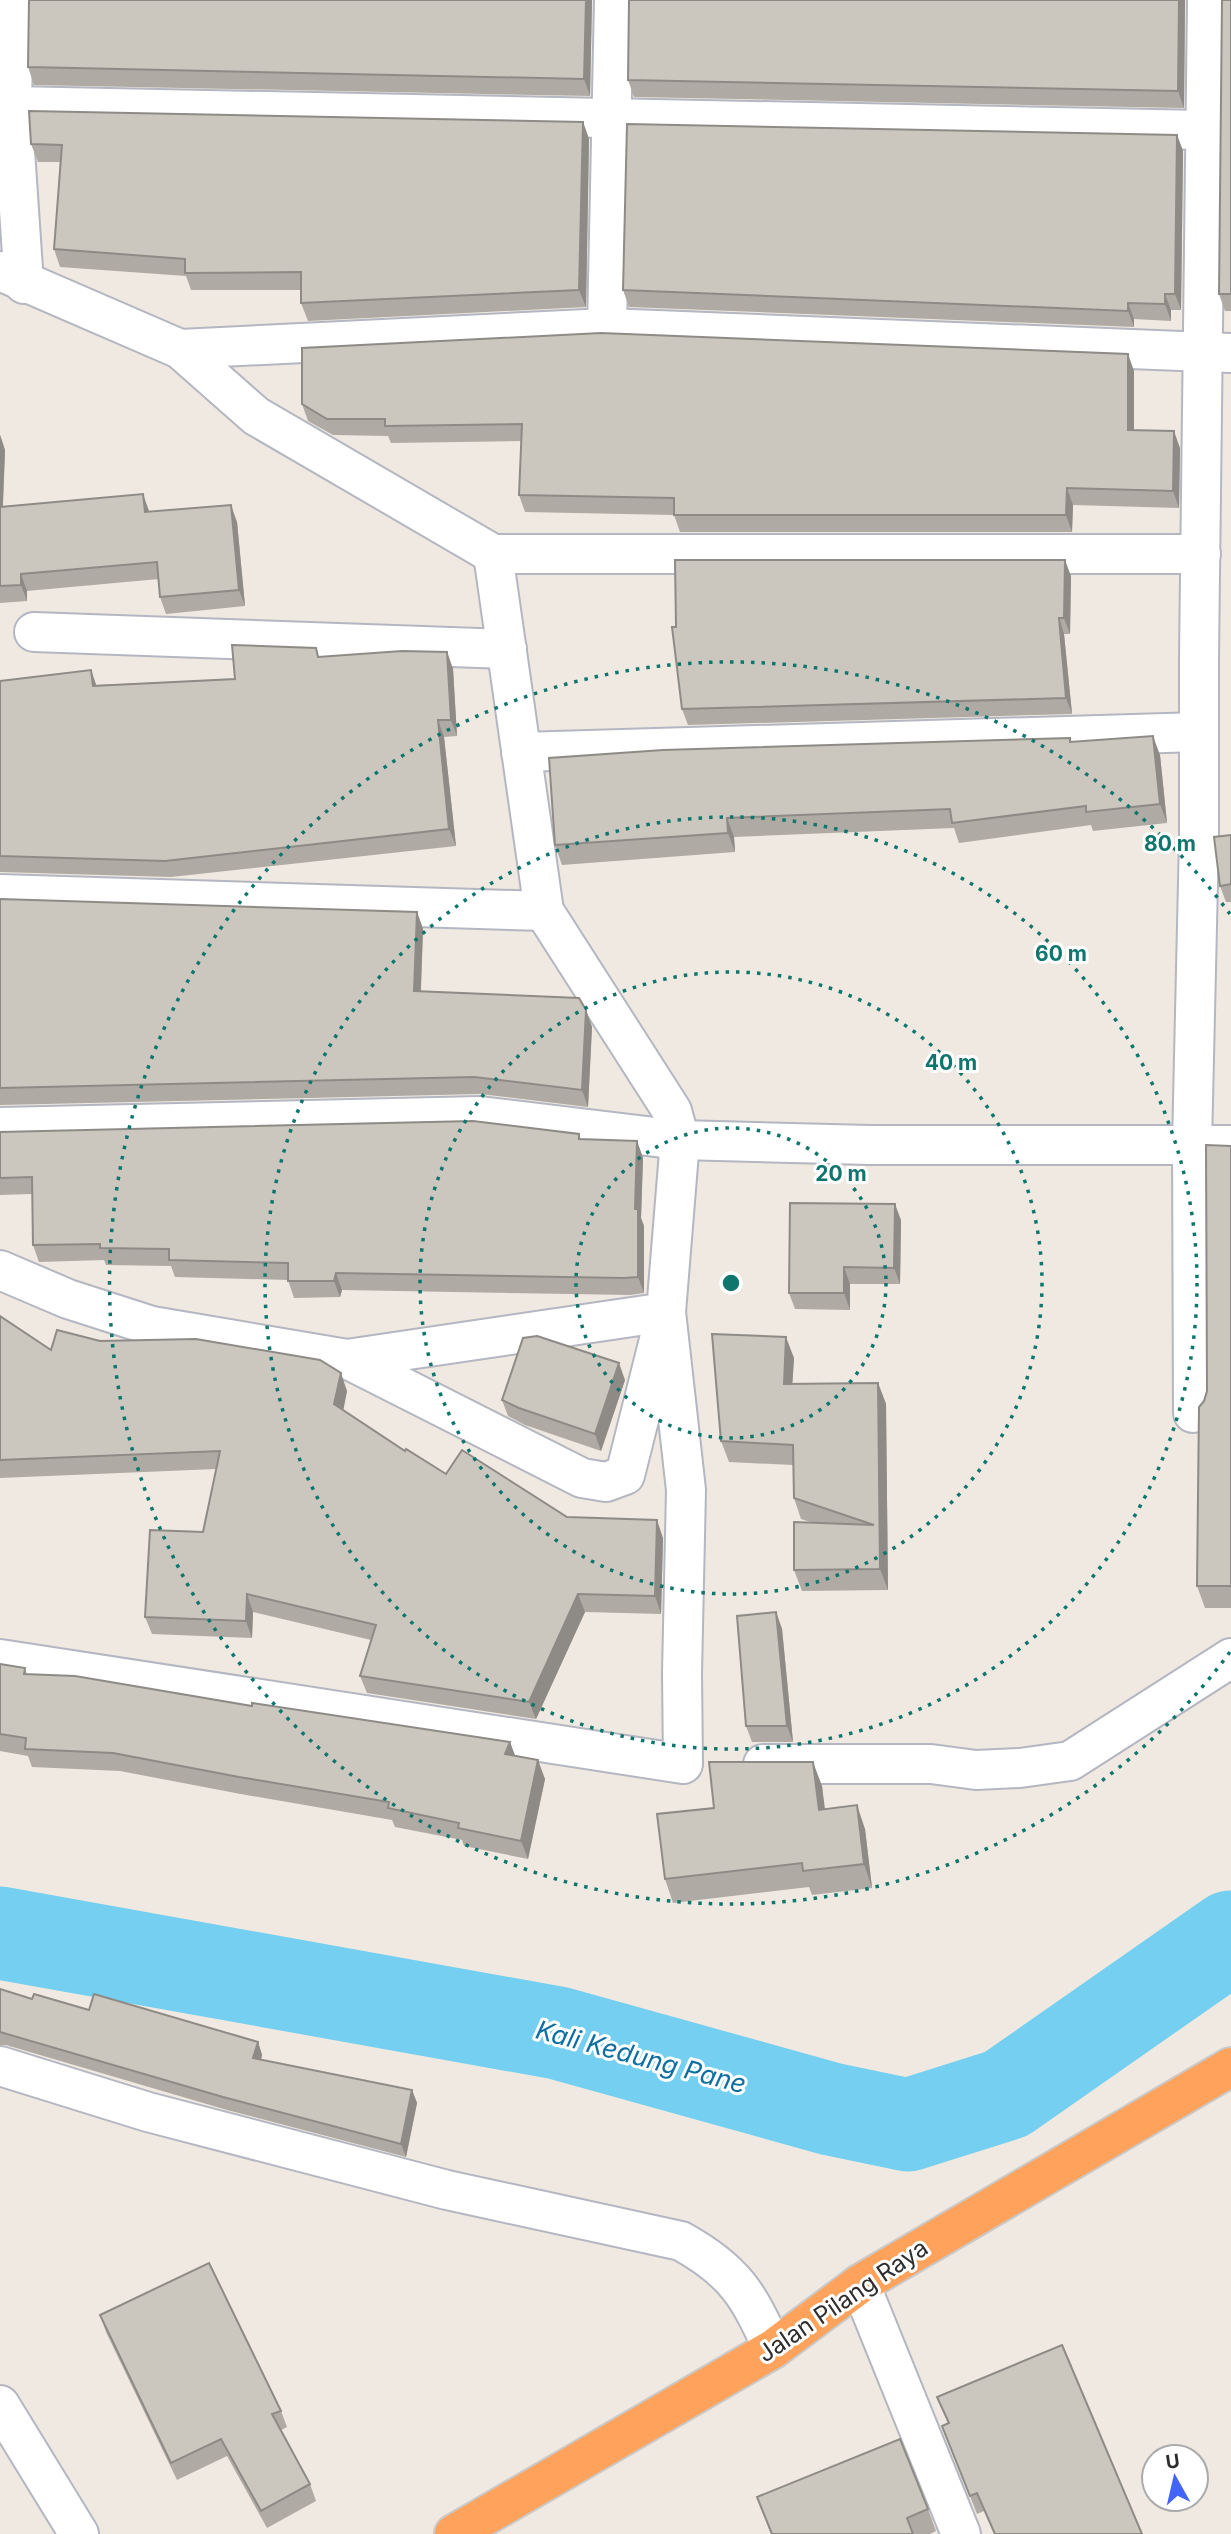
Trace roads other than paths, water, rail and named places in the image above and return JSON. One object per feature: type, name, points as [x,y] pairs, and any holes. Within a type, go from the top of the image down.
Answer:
[{"type":"highway","name":"Jalan Pilang Raya","points":[[454,2534],[773,2349],[860,2284],[1231,2067]]},
{"type":"street","points":[[14,0],[12,277],[180,349],[256,416],[493,554],[1201,554]]},
{"type":"street","points":[[607,328],[614,0]]},
{"type":"street","points":[[1193,1413],[1192,1145],[1199,733],[1216,615],[1201,554],[1217,353],[1204,130],[1207,0]]},
{"type":"street","points":[[12,106],[1204,130]]},
{"type":"street","points":[[180,349],[607,328],[1217,353]]},
{"type":"street","points":[[0,1270],[68,1299],[152,1326],[347,1359],[582,1478],[606,1482],[625,1475],[666,1312],[680,1140],[672,1111],[544,911],[493,554]]},
{"type":"street","points":[[34,632],[507,649]]},
{"type":"street","points":[[521,752],[1199,733]]},
{"type":"street","points":[[0,894],[544,911]]},
{"type":"street","points":[[0,1126],[480,1115],[680,1140],[870,1145],[1231,1145]]},
{"type":"street","points":[[347,1359],[666,1312]]},
{"type":"street","points":[[666,1312],[687,1490],[682,1673],[706,1764]]},
{"type":"street","points":[[0,1659],[706,1764],[931,1764],[976,1770],[1020,1768],[1070,1761],[1231,1658]]},
{"type":"street","points":[[0,2067],[148,2112],[447,2190],[681,2241],[709,2257],[733,2278],[755,2309],[773,2349]]},
{"type":"street","points":[[860,2284],[961,2534]]},
{"type":"street","points":[[0,2405],[79,2534]]},
{"type":"waterway","name":"Kali Kedung Pane","points":[[0,1933],[558,2033],[831,2109],[908,2125],[1006,2094],[1231,1937]]}]
